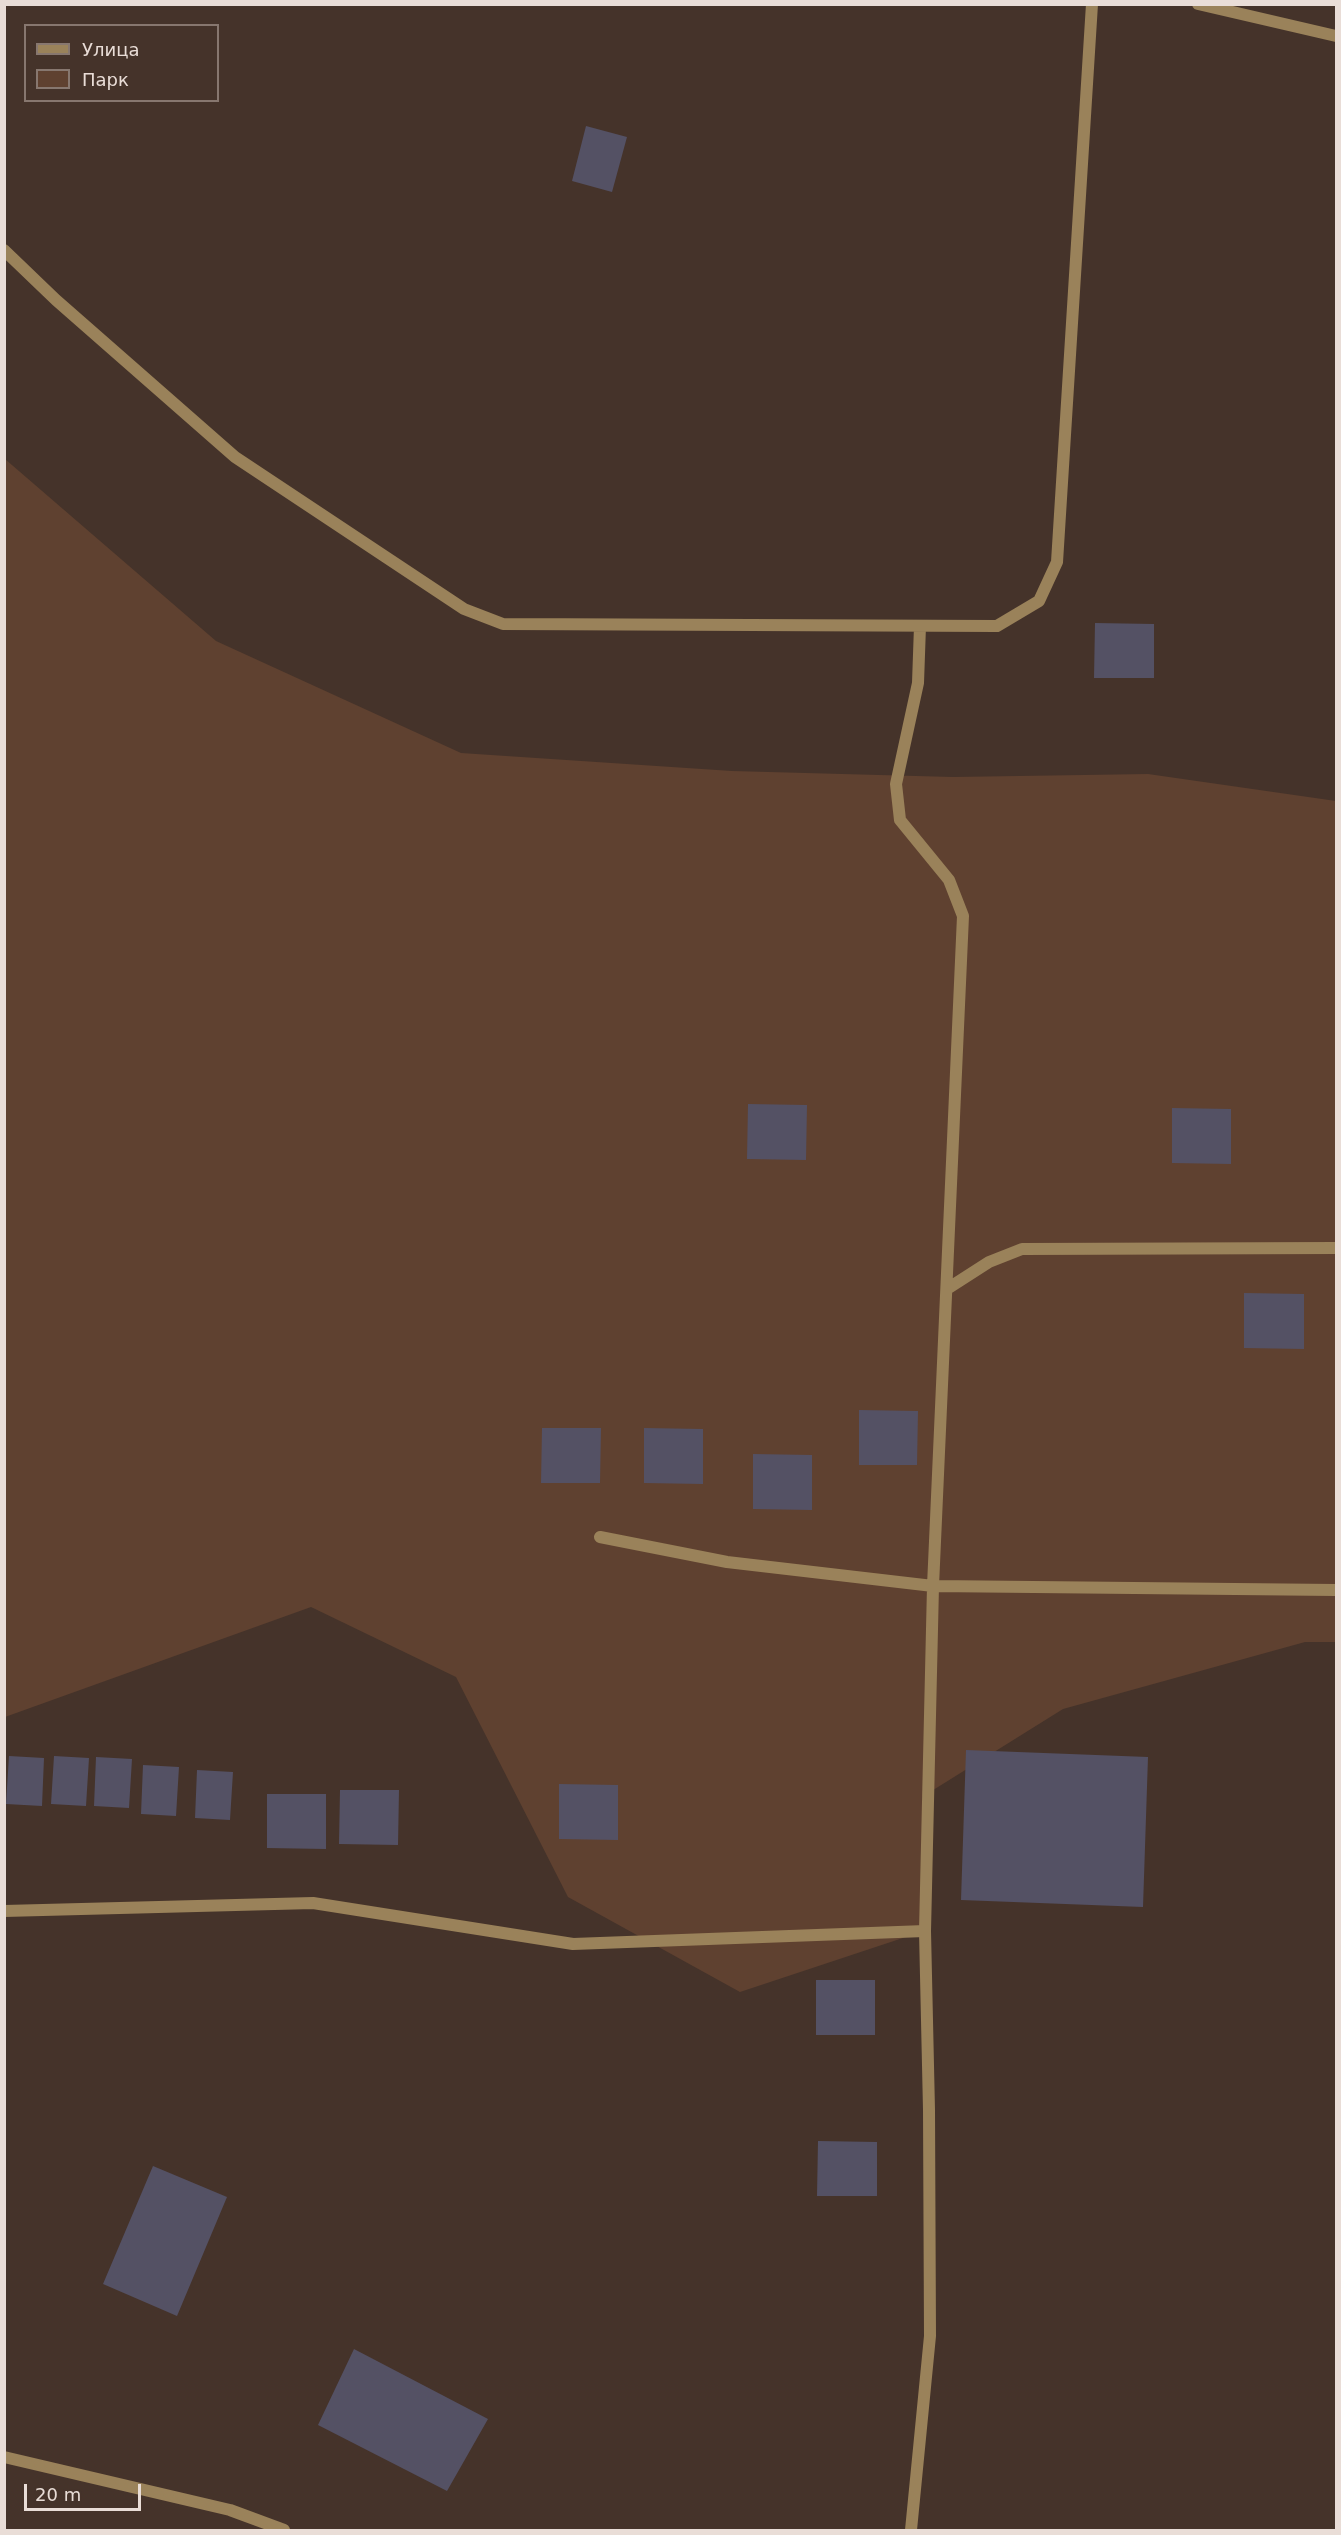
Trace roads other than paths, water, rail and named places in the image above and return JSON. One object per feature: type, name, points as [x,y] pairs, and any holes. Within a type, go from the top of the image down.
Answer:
[{"type":"street","points":[[4,250],[56,300],[235,457],[464,609],[503,624],[996,626],[1039,601],[1057,562],[1092,4]]},
{"type":"street","points":[[1198,4],[1336,36]]},
{"type":"street","points":[[911,2530],[930,2336],[925,1931],[933,1586],[963,916],[949,880],[900,820],[896,784],[918,683],[920,626]]},
{"type":"street","points":[[947,1289],[989,1262],[1022,1249],[1336,1248]]},
{"type":"street","points":[[600,1536],[727,1562],[933,1586],[1336,1590]]},
{"type":"street","points":[[4,1911],[313,1903],[573,1944],[925,1931]]},
{"type":"street","points":[[4,2457],[230,2510],[284,2530]]}]
